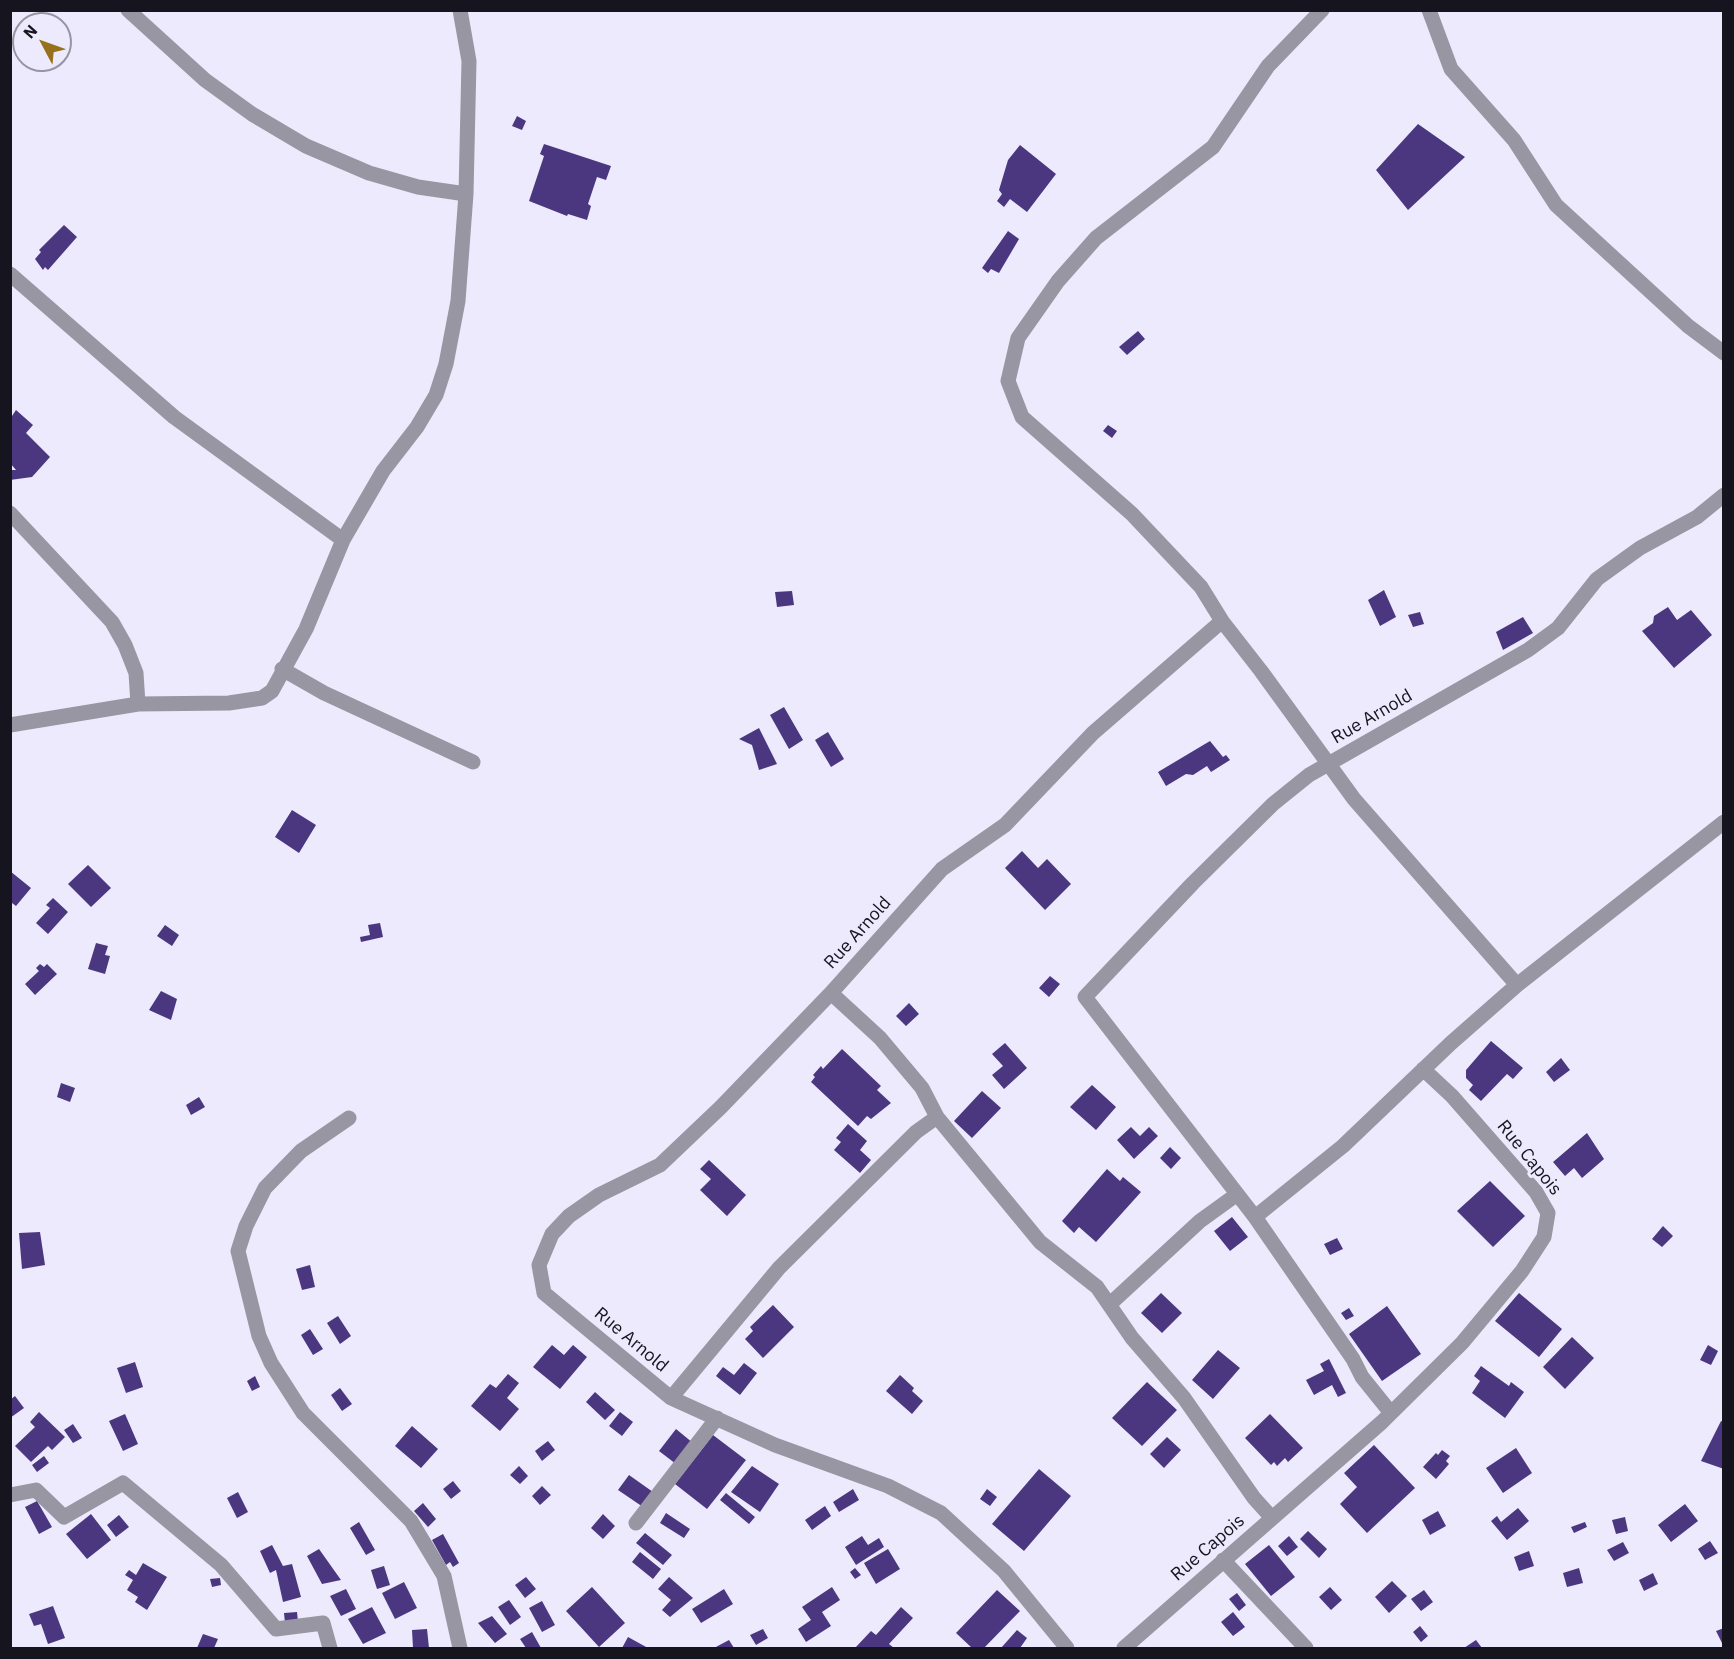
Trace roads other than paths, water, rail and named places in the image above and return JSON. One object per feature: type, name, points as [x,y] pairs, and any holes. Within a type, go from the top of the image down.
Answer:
[{"type":"street","points":[[128,10],[205,80],[252,114],[306,146],[369,173],[418,187],[466,194]]},
{"type":"street","points":[[10,724],[138,704],[229,703],[262,698],[272,691],[282,669],[306,629],[343,540],[383,471],[417,427],[436,395],[446,364],[458,301],[466,194],[469,61],[460,10]]},
{"type":"street","points":[[1222,621],[1202,587],[1132,514],[1022,417],[1008,381],[1018,338],[1058,280],[1096,238],[1213,147],[1268,66],[1322,10]]},
{"type":"street","points":[[1429,10],[1451,69],[1514,140],[1556,204],[1688,326],[1724,353]]},
{"type":"street","points":[[10,274],[174,417],[343,540]]},
{"type":"street","name":"Rue Arnold","points":[[1067,1648],[1004,1571],[941,1513],[888,1486],[775,1445],[671,1398],[544,1293],[538,1264],[552,1234],[569,1216],[599,1196],[660,1165],[721,1107],[831,993],[942,869],[1005,825],[1093,733],[1222,621],[1262,671],[1328,765],[1528,650],[1558,628],[1597,579],[1640,548],[1697,518],[1724,495]]},
{"type":"street","points":[[10,513],[112,622],[125,645],[136,673],[138,704]]},
{"type":"street","points":[[282,669],[324,693],[472,762]]},
{"type":"street","points":[[1391,1413],[1362,1377],[1353,1359],[1255,1217],[1085,997],[1192,883],[1273,804],[1309,775],[1328,765],[1354,799],[1517,985]]},
{"type":"street","points":[[1255,1217],[1343,1146],[1517,985],[1724,822]]},
{"type":"street","points":[[831,993],[880,1038],[922,1088],[937,1117],[1040,1242],[1097,1287],[1132,1338],[1184,1398],[1254,1498],[1272,1518]]},
{"type":"street","name":"Rue Capois","points":[[1124,1648],[1391,1413],[1462,1343],[1522,1271],[1544,1238],[1548,1213],[1536,1192],[1452,1096],[1424,1069]]},
{"type":"street","points":[[671,1398],[779,1268],[916,1132],[937,1117]]},
{"type":"street","points":[[349,1118],[300,1151],[265,1188],[246,1226],[238,1251],[259,1336],[271,1364],[303,1413],[411,1521],[444,1576],[460,1648]]},
{"type":"street","points":[[1110,1304],[1200,1221],[1236,1195]]},
{"type":"street","points":[[636,1523],[717,1418]]},
{"type":"street","points":[[10,1495],[36,1490],[64,1517],[123,1483],[221,1565],[276,1629],[323,1623],[330,1648]]},
{"type":"street","points":[[1223,1560],[1306,1648]]}]
